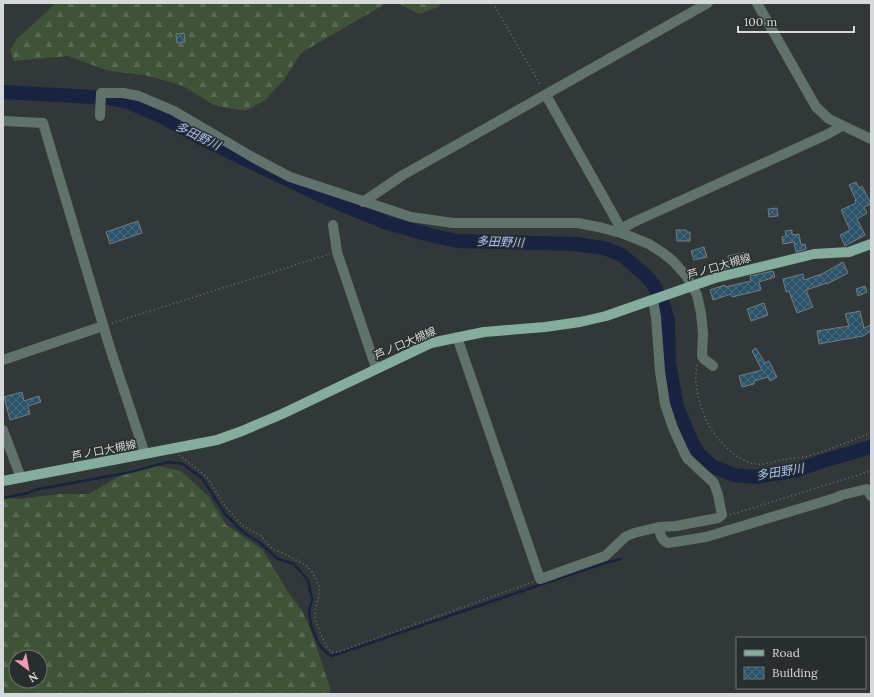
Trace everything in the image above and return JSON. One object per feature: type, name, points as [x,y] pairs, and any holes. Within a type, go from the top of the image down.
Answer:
[{"type":"main road","name":"芦ノ口大槻線","points":[[3,481],[217,440],[282,414],[431,343],[484,332],[545,328],[575,323],[606,316],[653,301],[715,278],[814,254],[849,252],[871,244]]},
{"type":"street","points":[[363,202],[404,175],[708,3]]},
{"type":"street","points":[[757,3],[816,107],[829,119],[871,139]]},
{"type":"street","points":[[100,116],[102,93],[123,93],[139,96],[174,111],[254,158],[290,177],[411,218],[453,223],[578,223],[623,231],[663,253],[682,270],[697,295],[703,332],[701,350],[703,357],[713,366]]},
{"type":"street","points":[[546,95],[623,231]]},
{"type":"street","points":[[3,121],[42,123],[103,326],[146,454]]},
{"type":"street","points":[[623,231],[636,221],[828,134],[842,126]]},
{"type":"street","points":[[333,225],[337,252],[376,368]]},
{"type":"street","points":[[457,337],[540,579],[597,560],[610,552],[626,537],[634,533],[659,527],[676,526],[718,518],[722,515],[722,510],[714,483],[687,458],[673,428],[665,404],[653,301]]},
{"type":"street","points":[[3,360],[103,326]]},
{"type":"street","points":[[3,430],[21,478]]},
{"type":"street","points":[[659,527],[661,537],[664,542],[668,543],[706,537],[866,489],[871,496]]},
{"type":"path","points":[[493,3],[546,95]]},
{"type":"path","points":[[103,326],[337,252]]},
{"type":"path","points":[[703,357],[698,362],[696,372],[696,385],[703,414],[712,430],[725,446],[746,461],[757,464],[810,456],[871,433]]},
{"type":"path","points":[[175,449],[183,459],[192,464],[208,480],[225,506],[243,526],[260,535],[273,549],[307,566],[313,573],[320,586],[314,620],[326,646],[332,652],[338,652],[540,579]]},
{"type":"path","points":[[718,518],[871,471]]},
{"type":"green space","points":[[56,3],[442,3],[438,7],[419,14],[400,4],[385,4],[301,53],[284,80],[264,101],[245,111],[214,105],[183,86],[145,75],[109,71],[68,56],[14,61],[10,50],[17,39]]},
{"type":"green space","points":[[147,466],[164,467],[181,471],[209,497],[226,525],[262,549],[288,592],[302,611],[310,628],[330,688],[330,694],[3,694],[3,497],[20,499],[60,494],[89,494],[130,470]]},
{"type":"building","points":[[184,33],[185,42],[177,43],[176,34]]},
{"type":"building","points":[[856,182],[859,188],[862,186],[871,204],[864,207],[867,213],[857,219],[865,235],[845,246],[840,235],[850,230],[841,210],[856,203],[849,185]]},
{"type":"building","points":[[777,208],[778,216],[769,217],[768,209]]},
{"type":"building","points":[[138,221],[142,233],[110,244],[106,232]]},
{"type":"building","points":[[676,230],[686,230],[686,232],[690,232],[690,241],[677,241]]},
{"type":"building","points":[[792,230],[792,235],[799,234],[801,245],[805,244],[806,249],[796,252],[794,242],[783,244],[782,237],[786,236],[785,231]]},
{"type":"building","points":[[704,247],[707,257],[694,260],[691,251]]},
{"type":"building","points":[[747,252],[750,262],[725,269],[723,262],[729,261],[728,256]]},
{"type":"building","points":[[843,262],[848,273],[827,284],[806,290],[813,307],[797,313],[789,291],[786,292],[783,279],[803,274],[804,280],[822,274]]},
{"type":"building","points":[[773,271],[775,277],[759,282],[761,290],[732,297],[731,294],[713,300],[710,290],[725,285],[725,287],[751,281],[750,276]]},
{"type":"building","points":[[865,286],[867,292],[858,296],[856,289]]},
{"type":"building","points":[[764,303],[768,315],[751,321],[747,309]]},
{"type":"building","points":[[860,311],[864,328],[871,325],[871,331],[863,336],[819,344],[817,331],[849,326],[845,314]]},
{"type":"building","points":[[756,348],[765,363],[769,361],[777,377],[770,381],[768,377],[754,381],[754,384],[742,387],[739,376],[762,370],[752,351]]},
{"type":"building","points":[[22,392],[24,401],[39,396],[41,402],[28,406],[30,414],[10,420],[4,397]]},
{"type":"waterway","name":"多田野川","points":[[3,92],[109,98],[128,102],[163,117],[205,140],[326,198],[387,223],[430,235],[457,241],[575,244],[604,248],[622,255],[653,284],[664,306],[668,321],[669,363],[677,407],[693,445],[700,455],[712,466],[734,475],[756,477],[798,470],[871,447]]},
{"type":"waterway","points":[[3,498],[28,493],[34,490],[126,473],[168,462],[183,464],[202,478],[226,515],[243,532],[259,542],[278,559],[294,564],[308,580],[312,600],[309,610],[311,626],[320,646],[332,656],[569,575],[621,559]]}]
